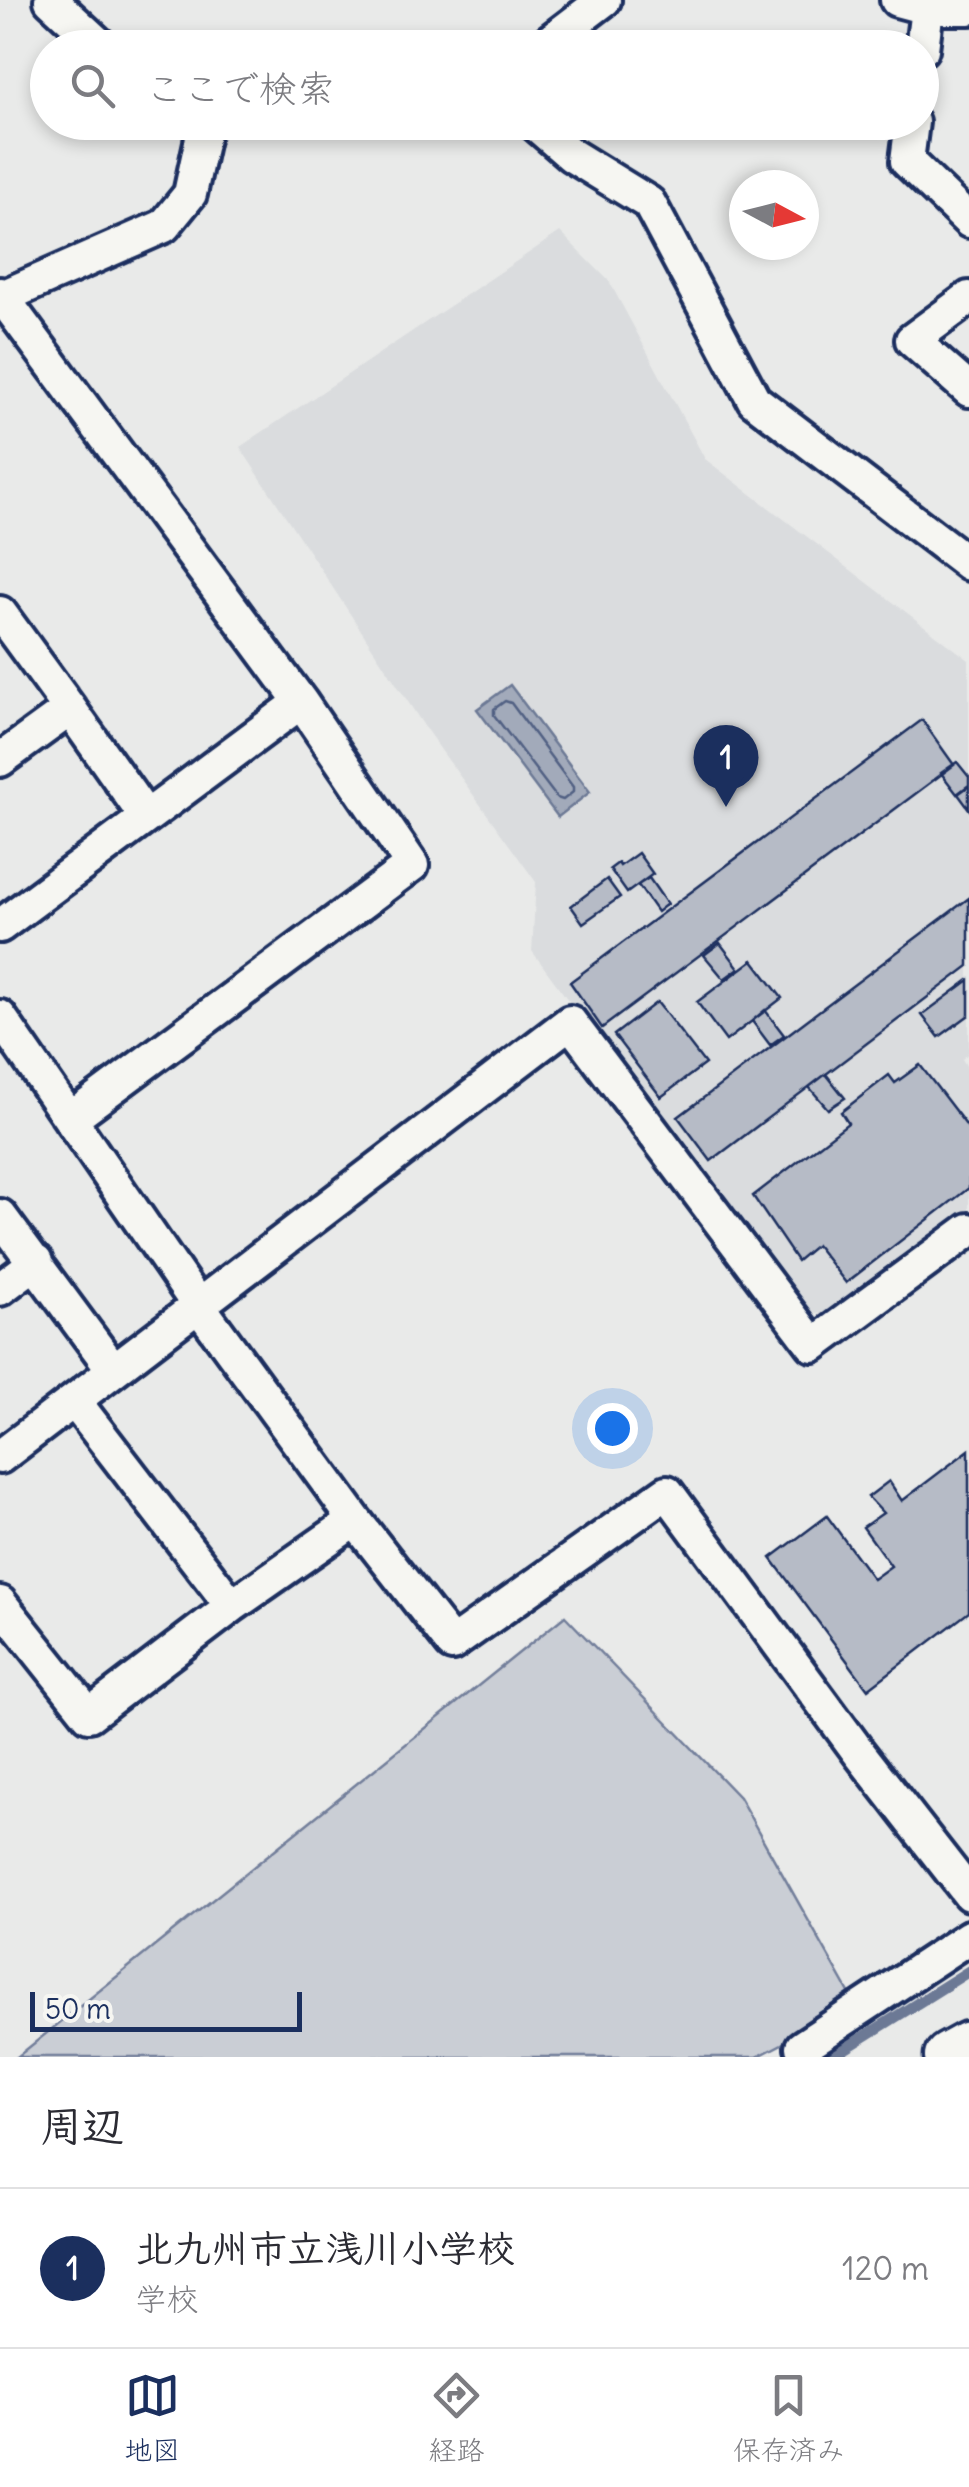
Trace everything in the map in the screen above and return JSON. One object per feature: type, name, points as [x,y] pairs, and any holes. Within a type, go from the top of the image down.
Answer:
[{"type":"street","points":[[51,0],[84,30]]},
{"type":"street","points":[[565,30],[604,0]]},
{"type":"street","points":[[918,30],[912,4],[969,8]]},
{"type":"street","points":[[70,1119],[412,865],[301,702],[1,296],[164,226],[190,194],[201,140]]},
{"type":"street","points":[[554,140],[649,204],[754,400],[969,564]]},
{"type":"street","points":[[910,140],[907,161],[969,221]]},
{"type":"street","points":[[969,298],[912,340],[969,390]]},
{"type":"street","points":[[0,613],[146,817]]},
{"type":"street","points":[[0,926],[301,702]]},
{"type":"street","points":[[0,760],[70,709]]},
{"type":"street","points":[[0,1017],[198,1304],[355,1520],[452,1644],[667,1492],[860,1754],[969,1894]]},
{"type":"street","points":[[0,1457],[570,1022],[813,1345],[969,1230]]},
{"type":"street","points":[[0,1216],[113,1369]]},
{"type":"street","points":[[0,1289],[36,1262]]},
{"type":"street","points":[[74,1402],[232,1606]]},
{"type":"street","points":[[0,1602],[89,1715],[232,1606],[355,1520]]},
{"type":"street","points":[[802,2047],[969,1937]]},
{"type":"street","points":[[949,2057],[969,2046]]},
{"type":"shaded area","points":[[560,232],[609,281],[705,459],[969,660],[969,1053],[962,1059],[969,1070],[969,1215],[832,1318],[793,1305],[532,951],[536,882],[428,732],[240,447]]},
{"type":"shaded area","points":[[565,1616],[739,1797],[856,2005],[757,2057],[17,2057]]},
{"type":"water","points":[[510,685],[590,792],[558,817],[477,709]]},
{"type":"building","points":[[922,720],[954,765],[602,1028],[570,982]]},
{"type":"building","points":[[957,762],[969,777],[969,785],[957,794],[941,773]]},
{"type":"building","points":[[969,786],[969,809],[958,794]]},
{"type":"building","points":[[638,853],[653,874],[627,893],[610,869]]},
{"type":"building","points":[[649,878],[667,904],[657,912],[638,885]]},
{"type":"building","points":[[607,879],[620,897],[583,923],[571,906]]},
{"type":"building","points":[[969,898],[969,966],[711,1161],[678,1117]]},
{"type":"building","points":[[720,943],[739,968],[724,979],[704,955]]},
{"type":"building","points":[[753,960],[782,998],[726,1041],[697,1002]]},
{"type":"building","points":[[969,980],[969,1015],[939,1037],[922,1015]]},
{"type":"building","points":[[657,1002],[705,1064],[661,1097],[614,1035]]},
{"type":"building","points":[[765,1010],[784,1035],[770,1045],[752,1021]]},
{"type":"building","points":[[920,1065],[969,1129],[969,1188],[846,1283],[816,1245],[797,1261],[753,1196],[848,1123],[841,1112],[889,1075],[895,1083]]},
{"type":"building","points":[[826,1074],[845,1098],[828,1109],[809,1087]]},
{"type":"building","points":[[969,1450],[969,1612],[868,1689],[771,1558],[827,1516],[873,1579],[891,1566],[863,1527],[883,1513],[868,1497],[889,1481],[902,1501]]},
{"type":"waterway","points":[[832,2057],[969,1971]]},
{"type":"place","name":"北九州市立浅川小学校","points":[[726,807]]}]
